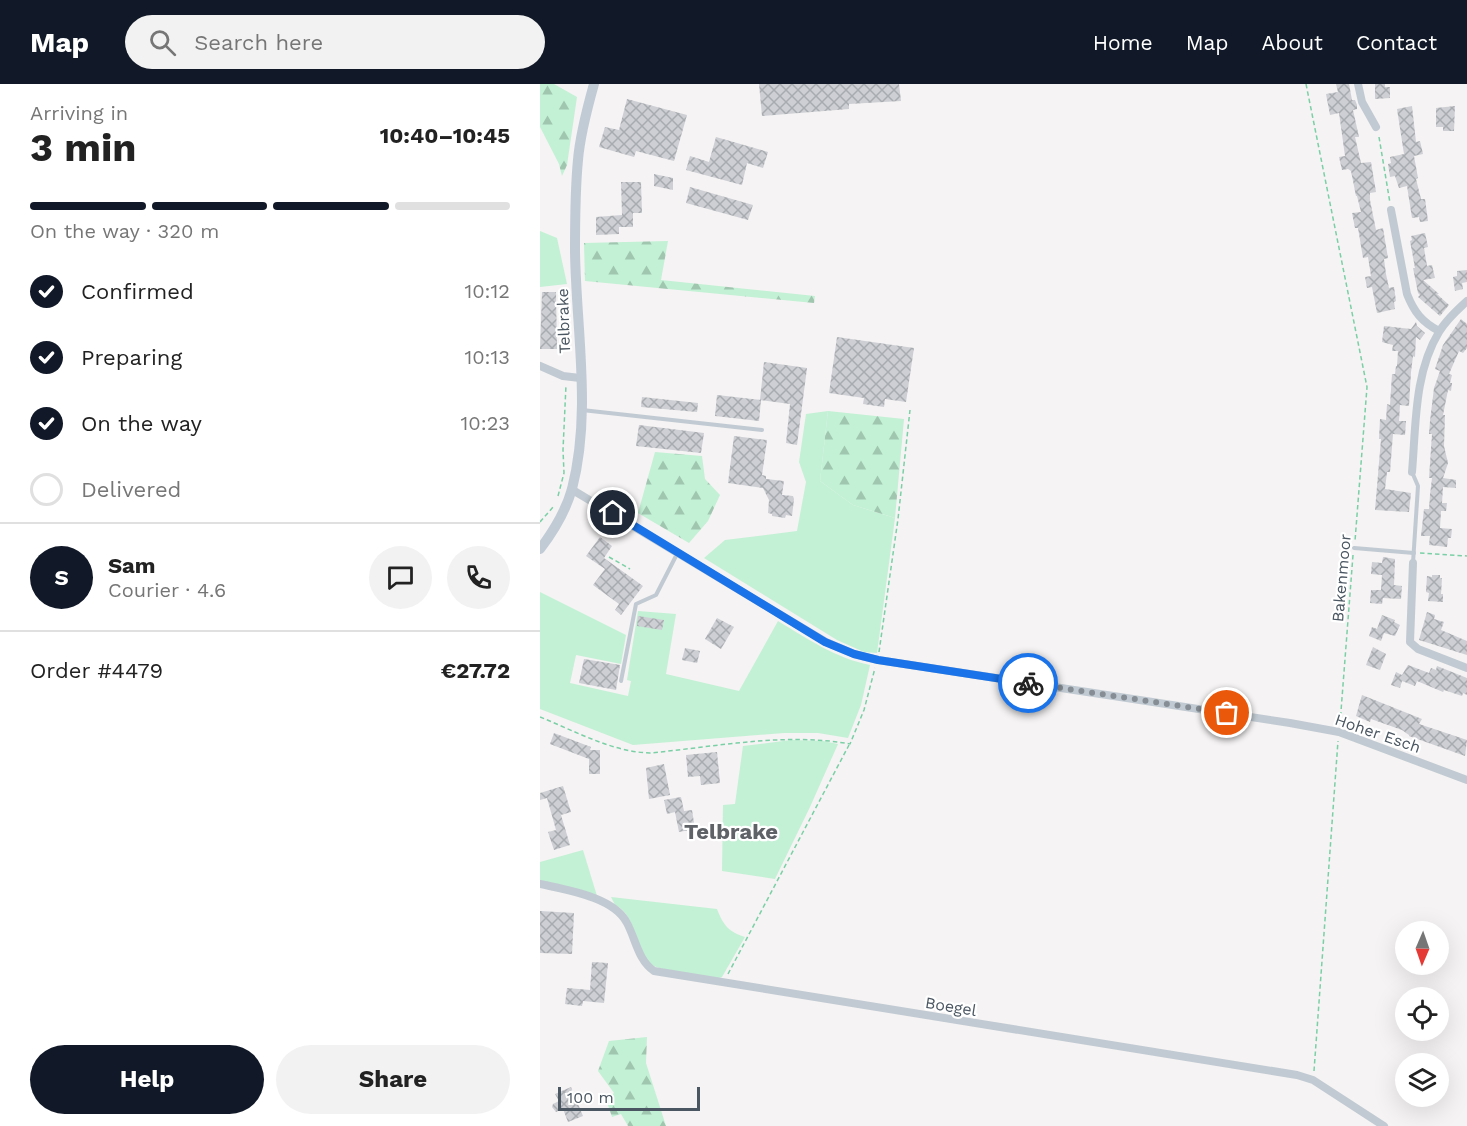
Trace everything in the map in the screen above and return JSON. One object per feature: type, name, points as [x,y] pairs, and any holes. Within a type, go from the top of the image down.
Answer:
[{"type":"street","name":"Telbrake","points":[[540,549],[572,489],[579,450],[581,410],[575,208],[578,159],[594,84]]},
{"type":"street","points":[[1358,84],[1362,102],[1376,127]]},
{"type":"street","points":[[1390,210],[1411,305],[1416,314],[1439,331]]},
{"type":"street","points":[[1412,472],[1421,381],[1427,361],[1439,331],[1467,301]]},
{"type":"street","points":[[540,366],[563,376],[580,378]]},
{"type":"street","name":"Hoher Esch","points":[[572,489],[825,642],[854,654],[878,660],[1339,732],[1467,780]]},
{"type":"street","points":[[1413,563],[1410,642],[1418,649],[1467,668]]},
{"type":"street","name":"Boegel","points":[[540,884],[603,901],[618,910],[626,921],[641,959],[654,971],[1285,1073],[1313,1080],[1384,1126]]},
{"type":"lane","points":[[581,410],[762,430]]},
{"type":"lane","points":[[1412,472],[1418,486],[1413,563]]},
{"type":"lane","points":[[1354,548],[1414,553]]},
{"type":"lane","points":[[621,681],[636,604],[656,595],[678,553]]},
{"type":"path","name":"Bakenmoor","points":[[1306,84],[1367,387],[1313,1080]]},
{"type":"path","points":[[1376,127],[1390,195],[1390,210]]},
{"type":"path","points":[[724,983],[850,744],[864,710],[878,660],[898,519],[910,410]]},
{"type":"path","points":[[540,522],[556,503]]},
{"type":"path","points":[[1414,553],[1467,556]]},
{"type":"path","points":[[609,557],[630,569]]},
{"type":"path","points":[[540,717],[619,749],[635,753],[792,739],[823,739],[850,744]]},
{"type":"green space","points":[[540,84],[554,84],[577,97],[567,165],[562,176],[559,164],[540,127]]},
{"type":"green space","points":[[540,231],[557,238],[567,284],[540,287]]},
{"type":"green space","points":[[668,241],[661,280],[815,296],[814,303],[585,281],[584,243]]},
{"type":"green space","points":[[828,411],[820,481],[853,505],[895,518],[877,653],[864,652],[837,640],[704,558],[725,540],[797,531],[806,482],[799,462],[806,414]]},
{"type":"green space","points":[[828,411],[904,419],[895,518],[853,505],[820,481]]},
{"type":"green space","points":[[655,452],[702,456],[705,479],[720,495],[708,521],[689,543],[638,513]]},
{"type":"green space","points":[[540,592],[626,635],[621,664],[576,655],[570,683],[628,696],[631,681],[627,680],[638,611],[676,614],[666,674],[739,691],[778,621],[833,653],[870,665],[861,705],[848,738],[818,733],[784,733],[633,745],[540,709]]},
{"type":"green space","points":[[791,740],[838,744],[775,879],[722,871],[723,805],[735,804],[743,746]]},
{"type":"green space","points":[[583,850],[597,896],[540,880],[540,862]]},
{"type":"green space","points":[[611,897],[717,909],[727,927],[745,937],[722,977],[719,978],[655,967],[641,951],[628,917],[615,905]]},
{"type":"green space","points":[[647,1037],[646,1063],[666,1126],[628,1126],[621,1114],[612,1117],[606,1099],[614,1093],[598,1071],[609,1041]]},
{"type":"building","points":[[759,84],[899,84],[901,101],[849,104],[849,109],[762,116]]},
{"type":"building","points":[[1336,84],[1349,84],[1352,100],[1355,100],[1357,105],[1357,109],[1353,110],[1359,137],[1355,137],[1361,163],[1371,162],[1376,192],[1370,193],[1370,200],[1376,230],[1383,228],[1388,258],[1384,259],[1389,288],[1394,287],[1395,309],[1377,313],[1372,287],[1367,288],[1365,277],[1371,276],[1368,257],[1363,258],[1358,228],[1355,228],[1352,213],[1361,212],[1351,171],[1342,170],[1339,157],[1345,156],[1339,113],[1330,115],[1326,94],[1338,92]]},
{"type":"building","points":[[1375,84],[1385,84],[1385,87],[1390,87],[1390,98],[1375,99]]},
{"type":"building","points":[[627,99],[687,115],[674,161],[636,151],[634,157],[599,147],[605,127],[619,130]]},
{"type":"building","points":[[1412,106],[1416,142],[1420,141],[1423,154],[1414,156],[1418,178],[1416,179],[1421,199],[1425,199],[1428,221],[1420,222],[1419,217],[1412,218],[1407,186],[1399,188],[1395,176],[1390,177],[1388,164],[1391,163],[1390,157],[1404,154],[1397,109]]},
{"type":"building","points":[[1455,106],[1454,131],[1443,131],[1443,127],[1436,127],[1436,108]]},
{"type":"building","points":[[716,137],[768,152],[763,168],[747,163],[742,185],[686,170],[690,156],[709,162]]},
{"type":"building","points":[[654,174],[673,178],[673,190],[654,186]]},
{"type":"building","points":[[621,182],[641,182],[642,213],[633,213],[633,227],[619,227],[619,234],[596,235],[596,217],[622,215]]},
{"type":"building","points":[[690,187],[753,205],[748,220],[686,203]]},
{"type":"building","points":[[1425,233],[1428,247],[1424,248],[1427,266],[1432,265],[1435,278],[1423,280],[1449,305],[1440,316],[1418,297],[1420,295],[1413,268],[1415,268],[1410,241],[1411,236]]},
{"type":"building","points":[[1467,270],[1467,282],[1462,283],[1463,289],[1455,291],[1453,277],[1457,276],[1457,271]]},
{"type":"building","points":[[542,292],[556,292],[557,349],[540,349]]},
{"type":"building","points":[[1461,319],[1467,324],[1467,348],[1463,353],[1459,351],[1449,374],[1452,375],[1451,391],[1448,390],[1443,415],[1445,415],[1444,446],[1448,463],[1443,478],[1456,480],[1456,488],[1443,487],[1442,503],[1447,503],[1446,511],[1441,511],[1440,528],[1452,529],[1447,547],[1429,545],[1430,536],[1421,536],[1424,509],[1429,509],[1432,478],[1429,478],[1432,434],[1429,434],[1434,388],[1440,371],[1435,369],[1443,345]]},
{"type":"building","points":[[1416,322],[1425,333],[1420,340],[1416,337],[1409,406],[1400,405],[1399,421],[1406,421],[1405,435],[1393,434],[1390,472],[1387,472],[1385,489],[1411,493],[1409,512],[1375,510],[1381,439],[1379,439],[1380,419],[1386,420],[1387,404],[1390,405],[1392,374],[1395,374],[1398,351],[1392,351],[1393,345],[1382,342],[1384,326],[1411,329]]},
{"type":"building","points":[[837,337],[914,348],[906,402],[885,399],[884,407],[863,404],[864,398],[829,393]]},
{"type":"building","points":[[764,362],[807,368],[797,445],[786,443],[790,404],[760,400]]},
{"type":"building","points":[[717,395],[761,400],[759,421],[715,416]]},
{"type":"building","points":[[642,397],[698,403],[697,412],[641,407]]},
{"type":"building","points":[[639,425],[704,433],[701,453],[636,446]]},
{"type":"building","points":[[734,436],[767,440],[762,475],[766,476],[766,479],[784,481],[782,495],[793,496],[794,499],[792,516],[786,515],[785,518],[768,513],[769,500],[763,488],[728,483]]},
{"type":"building","points":[[600,537],[612,546],[604,558],[643,586],[621,615],[615,610],[619,604],[593,585],[605,569],[586,556]]},
{"type":"building","points":[[1383,557],[1395,559],[1394,585],[1402,586],[1401,599],[1383,598],[1382,604],[1370,603],[1371,590],[1381,590],[1382,575],[1371,574],[1372,562],[1382,563]]},
{"type":"building","points":[[1432,575],[1440,575],[1442,578],[1443,602],[1428,601],[1427,576],[1432,577]]},
{"type":"building","points":[[1427,612],[1435,615],[1434,619],[1444,622],[1441,630],[1467,641],[1467,655],[1419,640]]},
{"type":"building","points":[[1382,615],[1395,620],[1394,622],[1400,625],[1395,636],[1384,633],[1381,641],[1369,636],[1372,627],[1377,629]]},
{"type":"building","points":[[638,616],[664,620],[662,630],[637,626]]},
{"type":"building","points":[[717,618],[734,627],[721,649],[705,639]]},
{"type":"building","points":[[1373,647],[1386,654],[1380,670],[1366,665]]},
{"type":"building","points":[[685,648],[700,651],[697,663],[682,660]]},
{"type":"building","points":[[584,659],[620,665],[616,690],[579,683]]},
{"type":"building","points":[[1408,665],[1429,673],[1431,668],[1436,670],[1437,666],[1467,678],[1467,695],[1463,693],[1462,696],[1444,690],[1443,692],[1417,681],[1415,686],[1402,681],[1400,688],[1391,685],[1396,672],[1402,675]]},
{"type":"building","points":[[1362,695],[1422,719],[1419,724],[1467,740],[1465,756],[1409,736],[1402,730],[1356,716]]},
{"type":"building","points":[[554,733],[591,747],[590,750],[600,750],[600,774],[589,774],[589,759],[550,744]]},
{"type":"building","points":[[717,752],[720,783],[701,785],[700,776],[688,777],[686,755]]},
{"type":"building","points":[[664,764],[670,795],[649,799],[646,768]]},
{"type":"building","points":[[563,786],[571,812],[561,815],[570,845],[554,850],[548,832],[556,830],[547,798],[540,800],[540,793]]},
{"type":"building","points":[[681,797],[684,811],[692,810],[695,829],[679,832],[675,812],[667,814],[664,800]]},
{"type":"building","points":[[540,911],[574,913],[572,954],[540,953]]},
{"type":"building","points":[[592,962],[608,963],[604,1003],[583,1001],[582,1006],[565,1004],[567,988],[590,990]]},
{"type":"building","points":[[571,1087],[583,1116],[568,1122],[563,1109],[556,1112],[552,1107],[559,1101],[555,1094]]},
{"type":"way so far","points":[[1028,683],[1227,713]]},
{"type":"district","name":"Telbrake","points":[[731,831]]},
{"type":"route","points":[[613,513],[825,642],[854,654],[878,660],[1028,683]]}]
